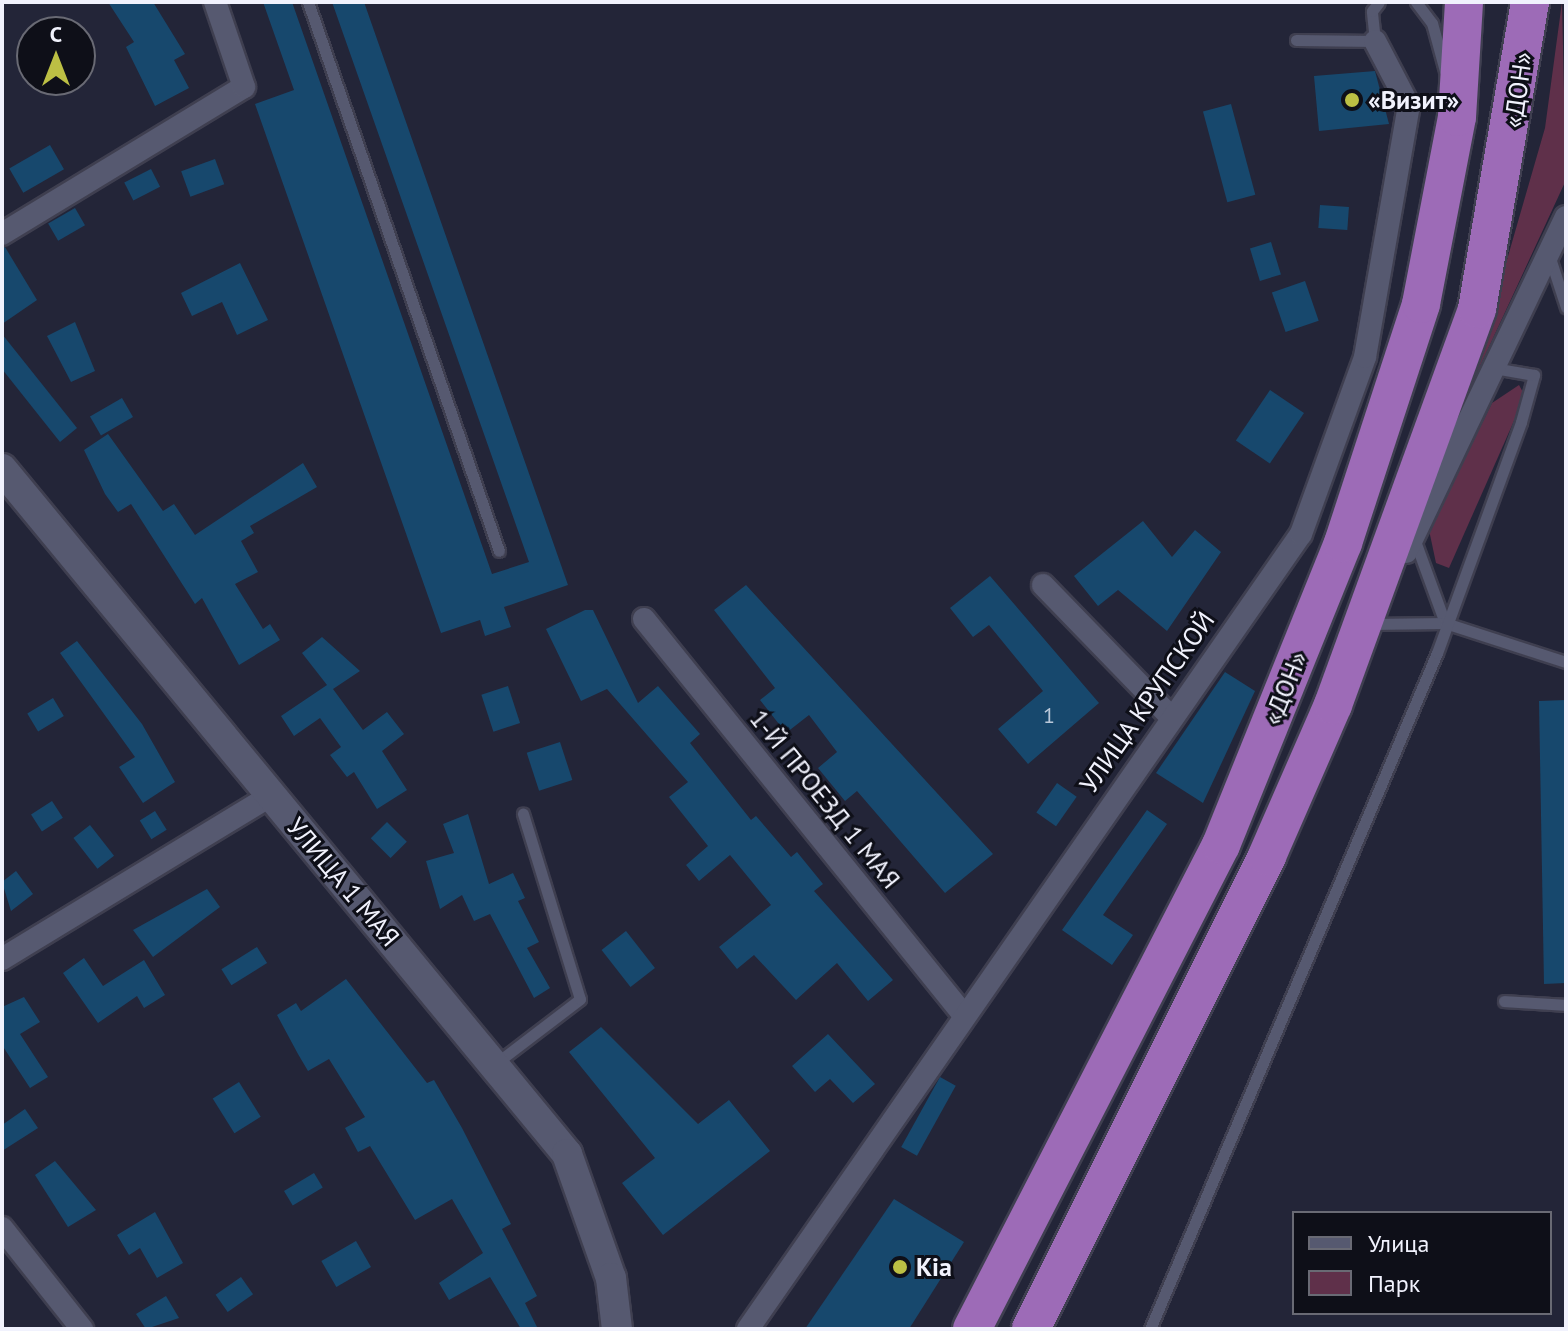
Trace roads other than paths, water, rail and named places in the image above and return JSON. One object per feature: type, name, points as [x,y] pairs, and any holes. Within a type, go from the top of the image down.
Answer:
[{"type":"highway","name":"«ДОН»","points":[[972,1329],[1221,845],[1343,543],[1421,304],[1457,117],[1464,2]]},
{"type":"highway","name":"«ДОН»","points":[[1031,1329],[1267,856],[1333,705],[1477,309],[1530,2]]},
{"type":"street","points":[[2,234],[244,87],[215,2]]},
{"type":"street","name":"УЛИЦА КРУПСКОЙ","points":[[748,1329],[963,1014],[1301,534],[1365,357],[1409,106],[1375,41]]},
{"type":"street","points":[[1333,705],[1566,217]]},
{"type":"street","name":"УЛИЦА 1 МАЯ","points":[[2,469],[567,1154],[611,1278],[617,1329]]},
{"type":"street","points":[[1043,585],[1171,717]]},
{"type":"street","name":"1-Й ПРОЕЗД 1 МАЯ","points":[[644,619],[963,1014]]},
{"type":"street","points":[[2,959],[270,796]]},
{"type":"street","points":[[2,1228],[82,1329]]},
{"type":"lane","points":[[308,2],[499,551]]},
{"type":"lane","points":[[1296,40],[1375,41],[1372,11],[1379,2]]},
{"type":"lane","points":[[1416,2],[1432,23],[1457,117]]},
{"type":"lane","points":[[1549,254],[1566,307]]},
{"type":"lane","points":[[1150,1329],[1437,653],[1534,375],[1519,367],[1492,368]]},
{"type":"lane","points":[[1414,535],[1445,623]]},
{"type":"lane","points":[[1370,624],[1445,623],[1566,662]]},
{"type":"lane","points":[[495,1064],[580,999],[523,814]]},
{"type":"lane","points":[[1504,1001],[1566,1005]]},
{"type":"place","name":"«Визит»","points":[[1352,100]]},
{"type":"place","name":"Kia","points":[[900,1267]]}]
